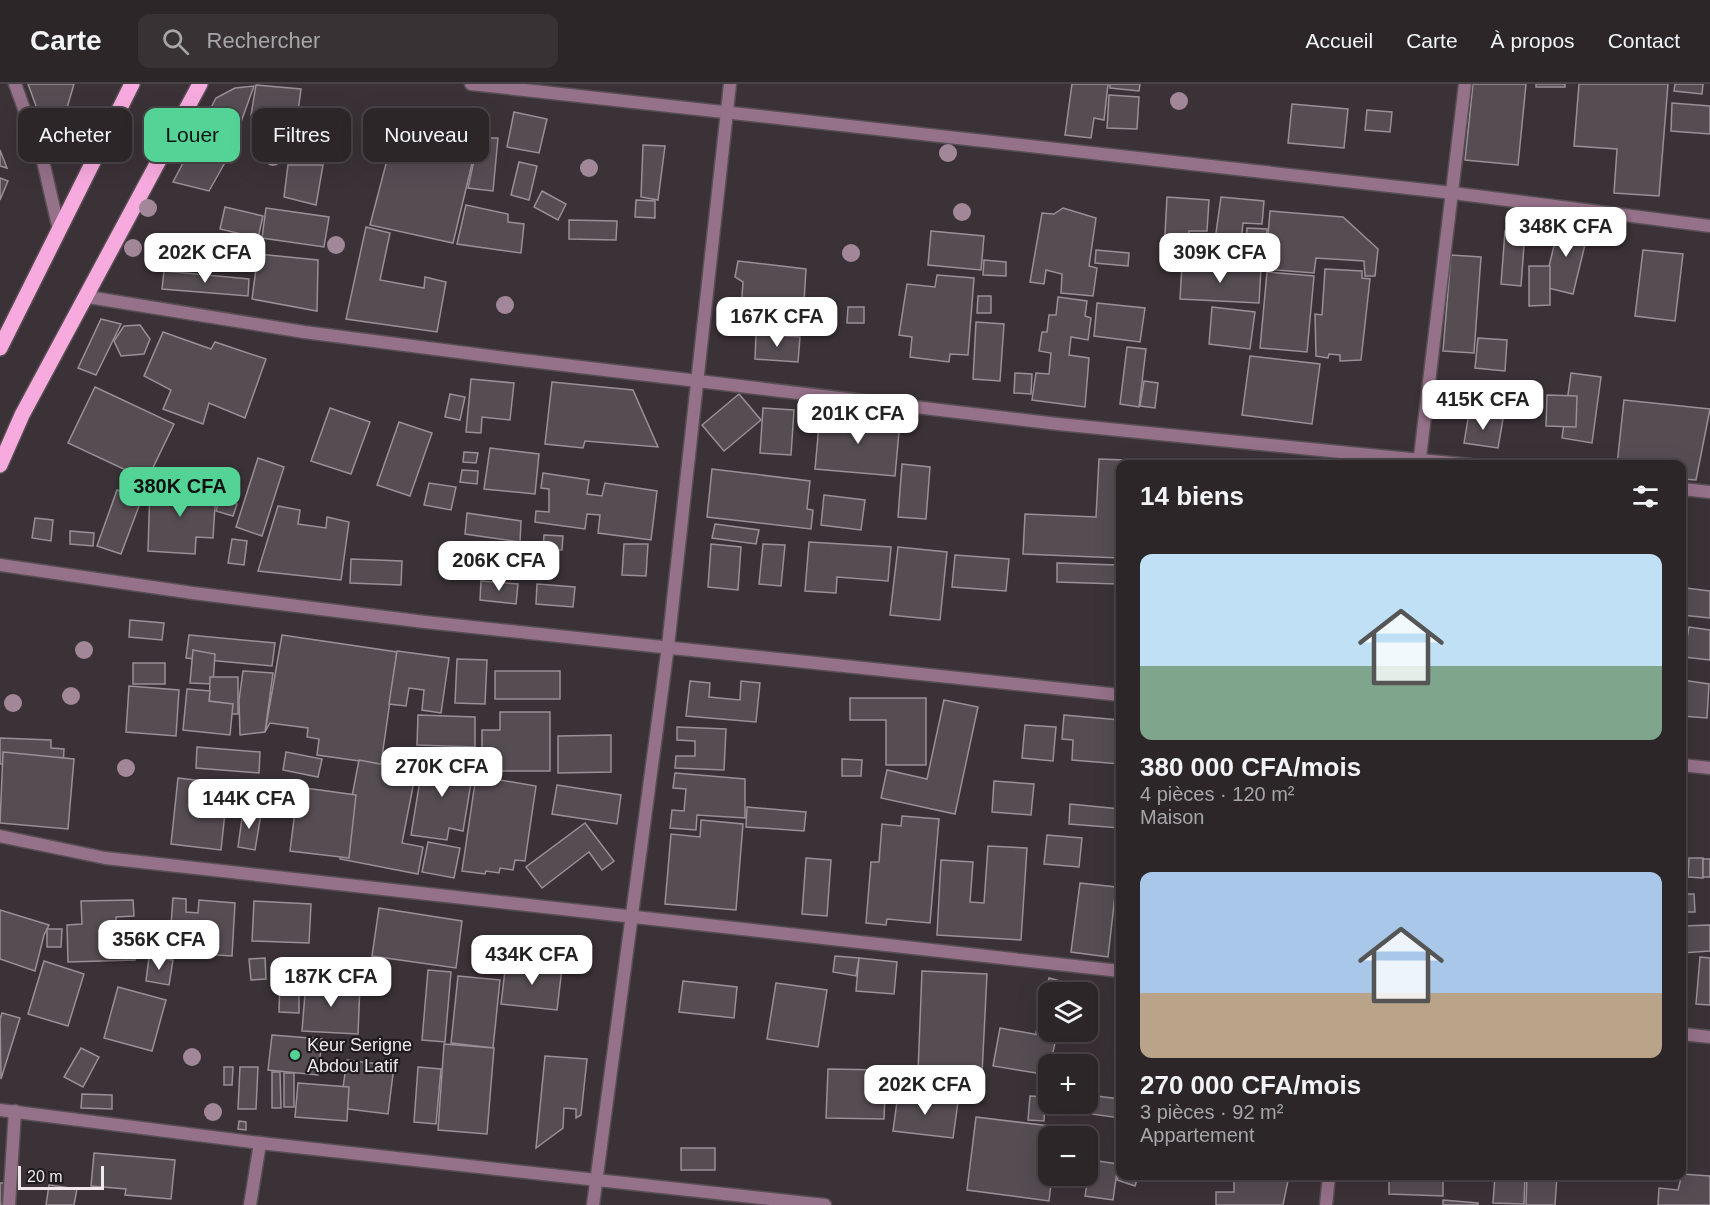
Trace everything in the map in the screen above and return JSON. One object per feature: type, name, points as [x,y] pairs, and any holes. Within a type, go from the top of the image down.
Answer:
[{"type":"main road","points":[[0,348],[132,84]]},
{"type":"main road","points":[[0,465],[22,415],[88,297],[157,161],[200,84]]},
{"type":"street","points":[[15,84],[43,161],[59,230]]},
{"type":"street","points":[[471,84],[1453,193],[1710,226]]},
{"type":"street","points":[[593,1205],[634,916],[668,646],[730,84]]},
{"type":"street","points":[[1419,460],[1465,84]]},
{"type":"street","points":[[88,297],[304,333],[1058,424],[1400,460]]},
{"type":"street","points":[[1686,489],[1710,492]]},
{"type":"street","points":[[0,565],[193,593],[425,622],[1116,695]]},
{"type":"street","points":[[1686,765],[1710,768]]},
{"type":"street","points":[[0,836],[105,858],[1116,971]]},
{"type":"street","points":[[1686,1034],[1710,1037]]},
{"type":"street","points":[[0,1110],[260,1143],[825,1205]]},
{"type":"street","points":[[9,1205],[15,1111]]},
{"type":"street","points":[[250,1205],[260,1143]]},
{"type":"street","points":[[1326,1205],[1329,1180]]},
{"type":"building","points":[[28,84],[74,84],[67,108],[37,108]]},
{"type":"building","points":[[1072,84],[1108,84],[1104,120],[1094,118],[1091,138],[1065,135]]},
{"type":"building","points":[[1110,84],[1140,84],[1139,91],[1110,88]]},
{"type":"building","points":[[1473,84],[1526,84],[1518,165],[1465,160]]},
{"type":"building","points":[[1536,84],[1565,84],[1565,87],[1536,87]]},
{"type":"building","points":[[1579,84],[1668,84],[1659,196],[1614,193],[1617,149],[1574,146]]},
{"type":"building","points":[[1675,84],[1703,84],[1702,94],[1674,91]]},
{"type":"building","points":[[256,85],[301,89],[298,108],[252,108]]},
{"type":"building","points":[[254,86],[240,125],[240,108],[211,108],[216,98],[235,88]]},
{"type":"building","points":[[1109,95],[1139,97],[1137,129],[1107,128]]},
{"type":"building","points":[[1672,103],[1710,106],[1710,134],[1671,131]]},
{"type":"building","points":[[1292,104],[1348,109],[1344,148],[1288,143]]},
{"type":"building","points":[[1367,110],[1392,112],[1390,132],[1365,130]]},
{"type":"building","points":[[514,112],[547,119],[539,153],[507,147]]},
{"type":"building","points":[[489,138],[498,138],[493,191],[468,188],[474,162],[489,162]]},
{"type":"building","points":[[643,145],[665,146],[658,200],[641,197]]},
{"type":"building","points":[[0,150],[7,168],[0,166]]},
{"type":"building","points":[[184,162],[225,162],[209,191],[173,182]]},
{"type":"building","points":[[386,162],[472,162],[453,243],[370,225]]},
{"type":"building","points":[[519,162],[537,166],[529,200],[511,195]]},
{"type":"building","points":[[288,165],[323,165],[316,205],[284,197]]},
{"type":"building","points":[[0,178],[8,181],[0,200]]},
{"type":"building","points":[[542,191],[566,204],[558,220],[534,207]]},
{"type":"building","points":[[1167,197],[1209,200],[1207,231],[1189,231],[1188,254],[1164,253]]},
{"type":"building","points":[[1221,197],[1264,201],[1262,224],[1243,223],[1241,242],[1215,240]]},
{"type":"building","points":[[636,200],[655,201],[655,218],[635,217]]},
{"type":"building","points":[[466,205],[508,214],[508,222],[524,224],[521,253],[457,244]]},
{"type":"building","points":[[225,207],[263,216],[258,238],[220,229]]},
{"type":"building","points":[[266,208],[329,217],[324,247],[262,238]]},
{"type":"building","points":[[1063,208],[1096,218],[1089,266],[1097,268],[1093,296],[1061,293],[1062,274],[1046,270],[1044,284],[1030,282],[1042,213],[1054,214]]},
{"type":"building","points":[[1270,211],[1343,217],[1378,249],[1375,276],[1365,276],[1364,261],[1316,258],[1314,273],[1265,269]]},
{"type":"building","points":[[569,220],[617,221],[616,240],[569,239]]},
{"type":"building","points":[[1560,221],[1589,228],[1573,294],[1544,287]]},
{"type":"building","points":[[366,227],[390,233],[380,280],[424,288],[425,277],[446,282],[437,332],[346,319]]},
{"type":"building","points":[[1247,228],[1267,229],[1264,267],[1244,266]]},
{"type":"building","points":[[931,231],[984,236],[981,270],[928,265]]},
{"type":"building","points":[[1505,231],[1525,232],[1521,286],[1501,284]]},
{"type":"building","points":[[1096,250],[1129,253],[1128,266],[1095,263]]},
{"type":"building","points":[[1643,250],[1683,254],[1675,321],[1635,316]]},
{"type":"building","points":[[258,254],[318,260],[317,311],[252,299]]},
{"type":"building","points":[[1451,255],[1481,257],[1474,353],[1443,351]]},
{"type":"building","points":[[984,260],[1006,262],[1006,276],[983,275]]},
{"type":"building","points":[[738,261],[806,269],[803,318],[741,310],[743,282],[735,277]]},
{"type":"building","points":[[1182,264],[1261,268],[1259,303],[1180,299]]},
{"type":"building","points":[[1529,266],[1550,266],[1550,305],[1529,306]]},
{"type":"building","points":[[1325,269],[1362,271],[1362,278],[1370,279],[1361,360],[1340,361],[1340,355],[1329,354],[1328,358],[1316,356],[1315,314],[1322,315]]},
{"type":"building","points":[[164,271],[249,279],[248,296],[162,289]]},
{"type":"building","points":[[1267,272],[1314,276],[1307,352],[1260,348]]},
{"type":"building","points":[[937,275],[974,278],[968,355],[950,354],[949,362],[910,357],[912,337],[899,335],[907,284],[935,287]]},
{"type":"building","points":[[978,296],[991,296],[991,313],[977,313]]},
{"type":"building","points":[[1058,297],[1087,301],[1085,316],[1091,318],[1088,340],[1071,337],[1069,355],[1089,358],[1085,407],[1032,400],[1036,373],[1049,374],[1051,353],[1039,351],[1042,332],[1047,332],[1049,315],[1056,315]]},
{"type":"building","points":[[1097,303],[1145,308],[1140,342],[1094,336]]},
{"type":"building","points":[[820,305],[835,306],[833,332],[819,331]]},
{"type":"building","points":[[848,307],[864,307],[864,323],[847,323]]},
{"type":"building","points":[[1212,307],[1255,312],[1250,349],[1209,344]]},
{"type":"building","points":[[101,319],[121,324],[96,375],[78,368]]},
{"type":"building","points":[[976,322],[1004,324],[1000,381],[973,379]]},
{"type":"building","points":[[140,325],[150,339],[144,354],[121,356],[114,341],[124,326]]},
{"type":"building","points":[[163,332],[211,349],[215,342],[266,359],[245,418],[209,403],[203,424],[163,409],[171,390],[144,376]]},
{"type":"building","points":[[756,334],[800,337],[798,362],[755,359]]},
{"type":"building","points":[[1478,338],[1507,340],[1505,371],[1475,368]]},
{"type":"building","points":[[1127,347],[1146,349],[1139,407],[1120,404]]},
{"type":"building","points":[[1250,356],[1320,364],[1312,424],[1242,415]]},
{"type":"building","points":[[1015,373],[1032,374],[1031,394],[1014,393]]},
{"type":"building","points":[[1571,373],[1601,377],[1592,443],[1562,438]]},
{"type":"building","points":[[471,379],[514,383],[510,420],[482,417],[481,433],[466,432]]},
{"type":"building","points":[[1144,381],[1158,383],[1155,408],[1140,406]]},
{"type":"building","points":[[552,382],[633,390],[658,447],[585,441],[583,448],[545,444]]},
{"type":"building","points":[[95,387],[174,424],[147,480],[68,443]]},
{"type":"building","points":[[450,394],[465,397],[460,420],[445,417]]},
{"type":"building","points":[[739,394],[761,420],[724,451],[702,425]]},
{"type":"building","points":[[1547,395],[1577,396],[1576,427],[1546,426]]},
{"type":"building","points":[[1624,400],[1710,409],[1696,480],[1686,479],[1686,460],[1618,460]]},
{"type":"building","points":[[330,408],[370,422],[351,474],[311,461]]},
{"type":"building","points":[[763,408],[794,410],[791,455],[760,453]]},
{"type":"building","points":[[1469,413],[1503,419],[1498,448],[1464,443]]},
{"type":"building","points":[[820,414],[900,421],[895,476],[815,469]]},
{"type":"building","points":[[399,422],[432,433],[410,496],[377,485]]},
{"type":"building","points":[[490,448],[539,454],[535,494],[484,489]]},
{"type":"building","points":[[464,452],[478,453],[476,463],[463,462]]},
{"type":"building","points":[[258,458],[284,467],[262,536],[236,527]]},
{"type":"building","points":[[1099,459],[1125,460],[1116,460],[1116,558],[1023,554],[1025,514],[1096,517]]},
{"type":"building","points":[[902,464],[930,467],[926,519],[898,517]]},
{"type":"building","points":[[712,469],[810,481],[807,509],[813,510],[811,529],[707,517]]},
{"type":"building","points":[[462,470],[478,471],[477,484],[460,482]]},
{"type":"building","points":[[543,473],[589,480],[587,494],[602,496],[605,483],[657,491],[651,540],[598,533],[600,515],[587,514],[585,529],[535,522],[536,511],[549,512],[549,489],[541,488]]},
{"type":"building","points":[[429,483],[456,487],[451,510],[424,505]]},
{"type":"building","points":[[150,486],[216,490],[213,538],[196,537],[195,554],[148,551]]},
{"type":"building","points":[[117,490],[142,498],[121,554],[97,546]]},
{"type":"building","points":[[824,495],[865,500],[861,530],[821,525]]},
{"type":"building","points":[[220,498],[237,504],[233,516],[216,511]]},
{"type":"building","points":[[278,506],[300,510],[298,524],[326,528],[327,517],[349,522],[341,580],[258,571]]},
{"type":"building","points":[[467,513],[521,521],[520,542],[465,534]]},
{"type":"building","points":[[35,518],[53,520],[51,541],[32,538]]},
{"type":"building","points":[[715,524],[759,530],[756,544],[712,538]]},
{"type":"building","points":[[70,531],[94,533],[93,546],[70,544]]},
{"type":"building","points":[[544,535],[563,536],[562,550],[543,549]]},
{"type":"building","points":[[232,539],[247,541],[244,565],[228,563]]},
{"type":"building","points":[[809,542],[891,547],[888,581],[837,577],[836,593],[805,591]]},
{"type":"building","points":[[624,544],[648,544],[646,576],[622,575]]},
{"type":"building","points":[[711,544],[741,547],[738,590],[708,587]]},
{"type":"building","points":[[763,544],[785,545],[781,586],[759,584]]},
{"type":"building","points":[[898,547],[947,552],[940,620],[890,615]]},
{"type":"building","points":[[955,555],[1009,559],[1006,591],[952,587]]},
{"type":"building","points":[[351,559],[402,561],[401,585],[350,583]]},
{"type":"building","points":[[1057,563],[1116,565],[1116,584],[1057,582]]},
{"type":"building","points":[[481,581],[518,584],[516,604],[480,600]]},
{"type":"building","points":[[537,584],[575,587],[573,607],[536,604]]},
{"type":"building","points":[[1686,588],[1710,591],[1710,618],[1686,615]]},
{"type":"building","points":[[130,620],[164,623],[162,640],[129,637]]},
{"type":"building","points":[[1689,627],[1710,630],[1710,660],[1686,657]]},
{"type":"building","points":[[189,635],[275,643],[272,666],[186,658]]},
{"type":"building","points":[[282,635],[397,652],[381,764],[317,755],[319,739],[307,737],[308,728],[270,723],[265,732]]},
{"type":"building","points":[[193,650],[215,654],[213,684],[190,683]]},
{"type":"building","points":[[397,651],[449,658],[441,713],[422,710],[424,690],[409,688],[406,706],[389,704]]},
{"type":"building","points":[[457,659],[487,660],[485,704],[455,703]]},
{"type":"building","points":[[133,663],[165,663],[165,684],[133,684]]},
{"type":"building","points":[[243,671],[273,673],[265,732],[240,735],[239,700]]},
{"type":"building","points":[[495,671],[560,671],[560,699],[495,699]]},
{"type":"building","points":[[210,677],[238,677],[238,714],[209,714]]},
{"type":"building","points":[[690,681],[710,683],[709,697],[740,700],[741,681],[760,683],[756,722],[686,716]]},
{"type":"building","points":[[1686,681],[1709,684],[1707,718],[1686,716]]},
{"type":"building","points":[[129,686],[179,690],[176,736],[126,732]]},
{"type":"building","points":[[187,689],[210,691],[209,701],[233,704],[230,735],[183,730]]},
{"type":"building","points":[[850,698],[926,698],[926,765],[886,765],[886,720],[850,720]]},
{"type":"building","points":[[944,700],[978,707],[955,814],[881,798],[887,770],[927,779]]},
{"type":"building","points":[[500,712],[550,712],[550,771],[499,771],[499,756],[482,756],[482,730],[500,730]]},
{"type":"building","points":[[418,715],[475,717],[475,747],[417,745]]},
{"type":"building","points":[[1064,715],[1116,720],[1116,764],[1072,760],[1073,740],[1062,739]]},
{"type":"building","points":[[1025,725],[1056,727],[1053,761],[1022,758]]},
{"type":"building","points":[[677,727],[726,729],[724,770],[675,768],[676,756],[695,756],[695,741],[677,740]]},
{"type":"building","points":[[611,735],[611,772],[558,773],[558,736]]},
{"type":"building","points":[[0,738],[51,740],[51,748],[64,749],[63,768],[0,764]]},
{"type":"building","points":[[197,747],[260,752],[259,773],[196,768]]},
{"type":"building","points":[[3,752],[74,759],[68,829],[0,823]]},
{"type":"building","points":[[286,752],[322,759],[318,777],[283,770]]},
{"type":"building","points":[[424,756],[474,765],[463,831],[449,828],[447,840],[411,835]]},
{"type":"building","points":[[842,759],[862,760],[861,776],[842,776]]},
{"type":"building","points":[[359,760],[416,771],[402,843],[423,847],[418,874],[340,859]]},
{"type":"building","points":[[675,773],[745,779],[745,818],[697,815],[696,830],[670,828],[672,810],[684,811],[686,789],[673,788]]},
{"type":"building","points":[[476,776],[536,786],[525,861],[515,860],[513,870],[500,868],[499,873],[486,871],[485,874],[462,871]]},
{"type":"building","points":[[178,778],[228,784],[221,850],[171,844]]},
{"type":"building","points":[[994,781],[1034,784],[1031,815],[992,812]]},
{"type":"building","points":[[557,785],[621,795],[617,824],[552,814]]},
{"type":"building","points":[[298,787],[356,795],[349,858],[290,851]]},
{"type":"building","points":[[1070,804],[1116,809],[1116,828],[1069,824]]},
{"type":"building","points":[[747,807],[806,812],[804,831],[746,827]]},
{"type":"building","points":[[243,811],[261,814],[255,850],[238,847]]},
{"type":"building","points":[[902,816],[939,819],[930,923],[887,919],[886,925],[866,923],[871,862],[879,862],[882,824],[901,826]]},
{"type":"building","points":[[701,820],[743,824],[736,910],[665,904],[671,834],[700,837]]},
{"type":"building","points":[[585,823],[614,861],[602,870],[589,852],[542,888],[526,867]]},
{"type":"building","points":[[1047,835],[1082,838],[1079,867],[1044,864]]},
{"type":"building","points":[[428,842],[460,848],[454,878],[422,872]]},
{"type":"building","points":[[988,846],[1027,848],[1021,940],[937,935],[941,860],[973,862],[970,902],[984,903]]},
{"type":"building","points":[[806,858],[831,860],[827,916],[802,914]]},
{"type":"building","points":[[1689,858],[1703,858],[1703,878],[1688,877]]},
{"type":"building","points":[[1703,859],[1710,859],[1710,877],[1703,877]]},
{"type":"building","points":[[1080,883],[1116,887],[1108,957],[1071,952]]},
{"type":"building","points":[[1686,894],[1694,894],[1695,912],[1686,912]]},
{"type":"building","points":[[173,898],[186,899],[186,912],[198,913],[199,900],[235,903],[232,956],[169,952]]},
{"type":"building","points":[[133,900],[134,916],[116,917],[116,929],[134,929],[135,960],[68,962],[67,925],[82,924],[81,901]]},
{"type":"building","points":[[254,901],[311,904],[309,943],[252,941]]},
{"type":"building","points":[[379,908],[462,921],[456,968],[372,956]]},
{"type":"building","points":[[0,910],[49,925],[44,935],[35,971],[0,959]]},
{"type":"building","points":[[1710,925],[1710,951],[1686,953],[1686,926]]},
{"type":"building","points":[[47,929],[62,929],[61,947],[47,947]]},
{"type":"building","points":[[835,956],[859,958],[856,976],[833,972]]},
{"type":"building","points":[[149,957],[173,960],[169,985],[146,981]]},
{"type":"building","points":[[1700,957],[1710,958],[1710,1005],[1696,1004]]},
{"type":"building","points":[[265,958],[266,979],[251,980],[249,959]]},
{"type":"building","points":[[859,958],[897,962],[894,994],[856,991]]},
{"type":"building","points":[[44,961],[84,974],[68,1026],[28,1014]]},
{"type":"building","points":[[506,962],[562,968],[557,1010],[501,1004]]},
{"type":"building","points":[[428,970],[451,972],[445,1042],[422,1040]]},
{"type":"building","points":[[922,971],[987,974],[982,1074],[918,1072]]},
{"type":"building","points":[[458,976],[500,980],[493,1048],[451,1043]]},
{"type":"building","points":[[1049,978],[1064,982],[1048,982]]},
{"type":"building","points":[[280,979],[299,980],[299,1013],[279,1012]]},
{"type":"building","points":[[306,981],[360,984],[358,1034],[302,1031]]},
{"type":"building","points":[[683,981],[737,987],[734,1018],[679,1012]]},
{"type":"building","points":[[776,983],[827,990],[818,1047],[767,1039]]},
{"type":"building","points":[[118,987],[166,1000],[152,1051],[104,1038]]},
{"type":"building","points":[[2,1013],[20,1018],[1,1079],[0,1019]]},
{"type":"building","points":[[1000,1028],[1038,1035],[1038,1042],[1055,1042],[1053,1054],[1038,1054],[1038,1073],[993,1066]]},
{"type":"building","name":"Keur Serigne Abdou Latif","points":[[272,1035],[322,1039],[318,1075],[268,1070]]},
{"type":"building","points":[[444,1044],[494,1048],[487,1134],[438,1130]]},
{"type":"building","points":[[81,1048],[99,1057],[83,1087],[64,1077]]},
{"type":"building","points":[[545,1056],[587,1059],[581,1115],[576,1118],[576,1109],[564,1108],[563,1128],[536,1148]]},
{"type":"building","points":[[347,1060],[394,1066],[388,1114],[340,1108]]},
{"type":"building","points":[[224,1067],[233,1067],[232,1085],[224,1085]]},
{"type":"building","points":[[240,1067],[258,1067],[256,1109],[238,1109]]},
{"type":"building","points":[[418,1067],[441,1069],[436,1124],[414,1122]]},
{"type":"building","points":[[828,1069],[886,1070],[884,1119],[826,1118]]},
{"type":"building","points":[[272,1072],[280,1072],[281,1108],[272,1108]]},
{"type":"building","points":[[284,1073],[294,1073],[294,1107],[284,1107]]},
{"type":"building","points":[[298,1083],[349,1087],[347,1121],[295,1117]]},
{"type":"building","points":[[82,1094],[112,1095],[112,1109],[81,1108]]},
{"type":"building","points":[[898,1094],[958,1102],[953,1138],[893,1131]]},
{"type":"building","points":[[1030,1096],[1038,1097],[1038,1114],[1044,1114],[1044,1121],[1028,1120]]},
{"type":"building","points":[[1098,1096],[1116,1098],[1116,1117],[1092,1114],[1098,1114]]},
{"type":"building","points":[[976,1117],[1050,1126],[1038,1126],[1038,1186],[1051,1186],[1049,1201],[967,1190]]},
{"type":"building","points":[[239,1121],[246,1122],[246,1130],[238,1129]]},
{"type":"building","points":[[681,1148],[715,1148],[715,1170],[681,1170]]},
{"type":"building","points":[[94,1153],[175,1160],[171,1199],[125,1195],[126,1189],[91,1186]]},
{"type":"building","points":[[1098,1161],[1116,1164],[1113,1200],[1085,1196],[1087,1186],[1098,1186]]},
{"type":"building","points":[[1686,1174],[1710,1176],[1710,1205],[1658,1205],[1659,1188],[1678,1190],[1680,1180],[1686,1180]]},
{"type":"building","points":[[1117,1180],[1137,1180],[1135,1186]]},
{"type":"building","points":[[1234,1180],[1288,1180],[1283,1205],[1216,1205],[1216,1192],[1234,1192]]},
{"type":"building","points":[[1389,1180],[1443,1180],[1443,1196],[1389,1194]]},
{"type":"building","points":[[1495,1180],[1525,1180],[1524,1204],[1493,1203]]},
{"type":"building","points":[[1527,1180],[1557,1180],[1555,1205],[1526,1205]]},
{"type":"building","points":[[0,1183],[5,1183],[2,1205],[0,1205]]},
{"type":"building","points":[[49,1185],[77,1189],[74,1205],[46,1205]]},
{"type":"building","points":[[1443,1200],[1478,1203],[1478,1205],[1443,1205]]},
{"type":"place","name":"Keur Serigne Abdou Latif","points":[[295,1055]]}]
